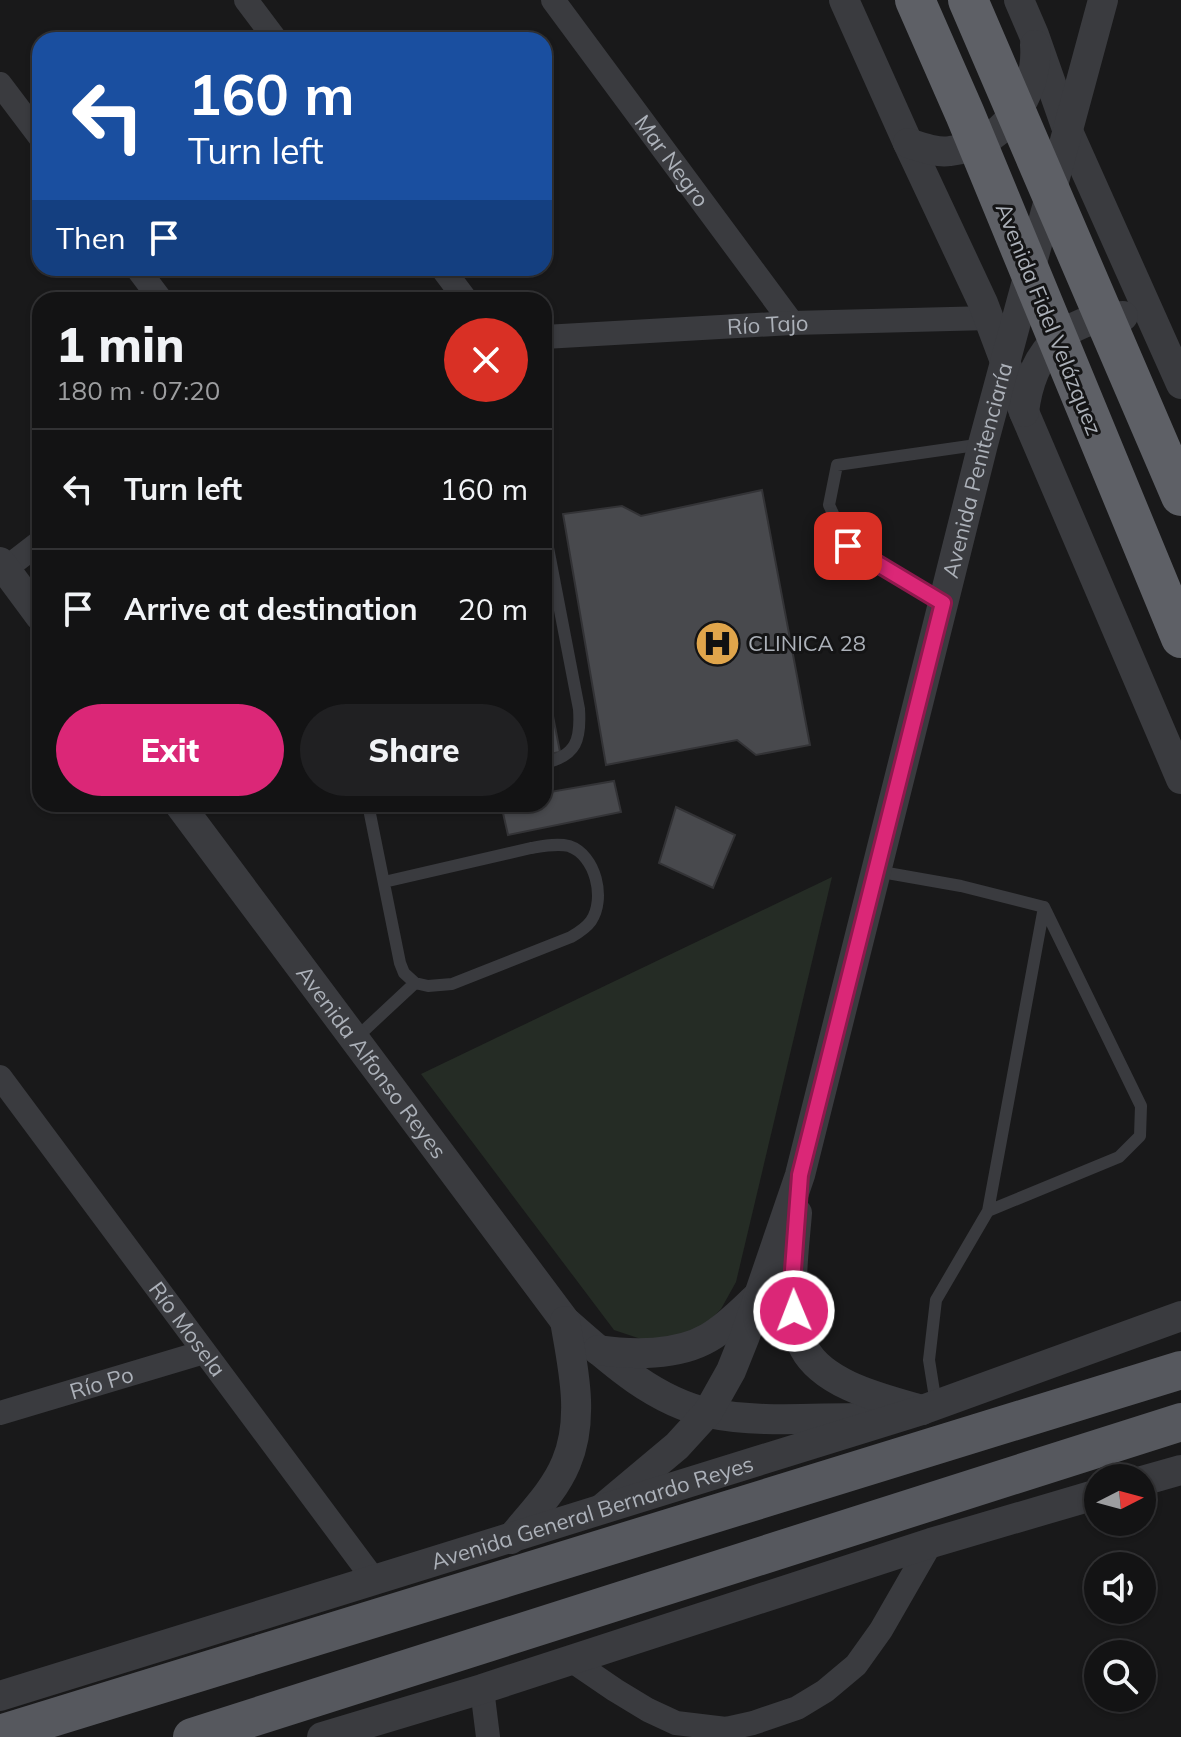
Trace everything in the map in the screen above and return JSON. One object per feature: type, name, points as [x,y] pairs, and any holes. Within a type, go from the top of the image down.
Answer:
[{"type":"highway","name":"Avenida Fidel Velázquez","points":[[915,0],[971,128],[1181,638]]},
{"type":"highway","points":[[968,0],[1181,496]]},
{"type":"main road","name":"Avenida General Bernardo Reyes","points":[[0,1734],[1181,1370]]},
{"type":"main road","points":[[192,1737],[1181,1422]]},
{"type":"street","points":[[246,0],[270,32]]},
{"type":"street","name":"Mar Negro","points":[[553,0],[792,323]]},
{"type":"street","points":[[844,0],[990,318],[1024,412],[1181,779]]},
{"type":"street","points":[[1019,0],[1067,129],[1181,384]]},
{"type":"street","name":"Avenida Penitenciaría","points":[[603,1508],[677,1446],[708,1412],[731,1371],[745,1336],[800,1175],[983,444],[1103,0]]},
{"type":"street","points":[[908,143],[934,151],[952,151],[994,135],[1011,120],[1024,101],[1036,58],[1034,35]]},
{"type":"street","points":[[0,84],[32,126]]},
{"type":"street","points":[[1024,412],[1032,374],[1039,360],[1061,336],[1074,327],[1105,317],[1121,316],[1152,322]]},
{"type":"street","name":"Río Tajo","points":[[552,337],[792,323],[990,318]]},
{"type":"street","points":[[32,547],[2,568],[32,606]]},
{"type":"street","name":"Avenida Alfonso Reyes","points":[[185,812],[565,1321],[598,1350],[633,1377],[664,1395],[708,1412],[777,1418],[918,1411]]},
{"type":"street","name":"Río Mosela","points":[[0,1077],[375,1581]]},
{"type":"street","name":"Avenida Penitenciaría","points":[[800,1175],[793,1294],[797,1329],[803,1348],[839,1380],[863,1392],[918,1411]]},
{"type":"street","points":[[598,1350],[642,1353],[688,1347],[706,1340],[725,1327],[757,1296]]},
{"type":"street","name":"Avenida General Bernardo Reyes","points":[[0,1696],[918,1411],[1181,1316]]},
{"type":"street","name":"Avenida Alfonso Reyes","points":[[511,1539],[551,1490],[566,1463],[573,1439],[576,1407],[565,1321]]},
{"type":"street","name":"Río Po","points":[[0,1413],[204,1352]]},
{"type":"street","points":[[1156,1477],[1181,1470]]},
{"type":"street","points":[[322,1737],[482,1689],[931,1543],[1084,1498]]},
{"type":"street","points":[[571,1660],[662,1717],[676,1723],[726,1733],[797,1708],[825,1691],[856,1665],[881,1630],[931,1543]]},
{"type":"street","points":[[482,1689],[488,1737]]},
{"type":"lane","points":[[943,603],[848,546],[829,505],[837,465],[983,444]]},
{"type":"lane","points":[[552,569],[579,709],[580,730],[576,744],[567,754],[552,761]]},
{"type":"lane","points":[[370,812],[400,963],[404,973],[415,983],[428,986],[452,984],[571,937],[591,922],[597,909],[598,894],[589,862],[579,851],[555,844],[384,882]]},
{"type":"lane","points":[[876,871],[961,886],[1044,907],[1141,1106],[1140,1136],[1119,1157],[988,1211]]},
{"type":"lane","points":[[918,1411],[929,1360],[936,1300],[988,1211],[1044,907]]},
{"type":"lane","points":[[354,1040],[415,983]]},
{"type":"shaded area","points":[[832,877],[736,1282],[721,1309],[705,1325],[682,1335],[650,1342],[614,1330],[421,1074]]},
{"type":"building","points":[[762,490],[810,745],[756,755],[737,740],[606,765],[563,514],[622,506],[641,516]]},
{"type":"building","points":[[552,711],[560,752],[552,754]]},
{"type":"building","points":[[614,781],[621,812],[508,835],[503,812],[552,812],[552,792]]},
{"type":"building","points":[[676,807],[735,835],[713,888],[659,863]]},
{"type":"place","name":"CLINICA 28","points":[[717,643]]},
{"type":"route","points":[[794,1311],[793,1270],[800,1175],[943,603],[848,546]]}]
